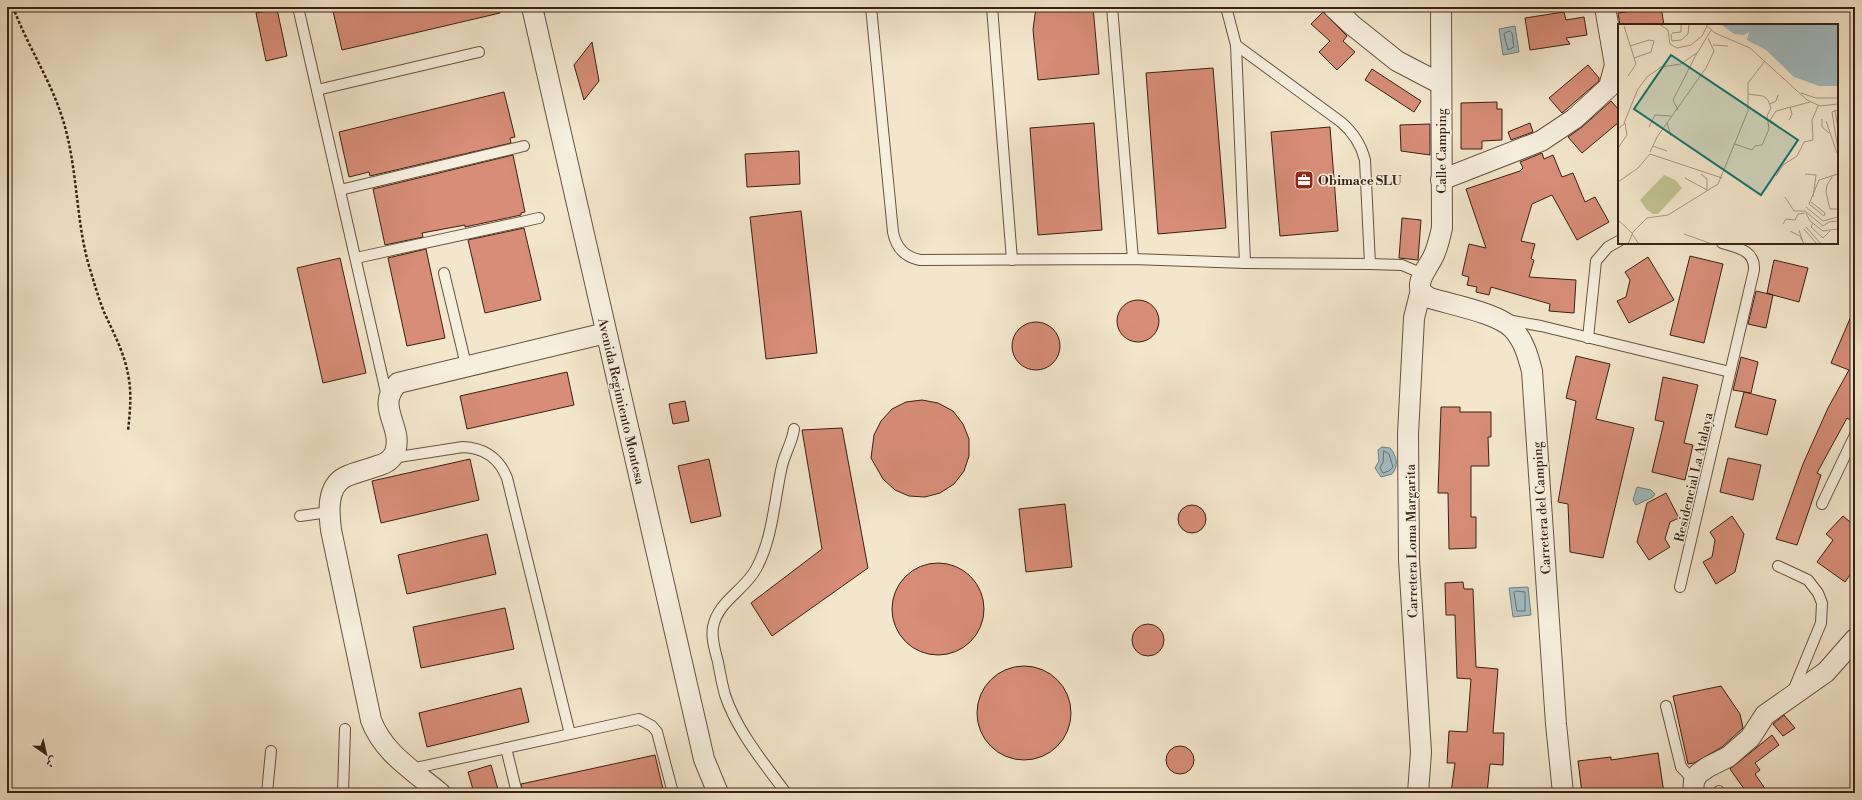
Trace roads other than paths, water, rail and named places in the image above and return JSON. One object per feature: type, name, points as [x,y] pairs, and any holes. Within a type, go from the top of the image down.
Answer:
[{"type":"street","name":"Avenida Regimiento Montesa","points":[[532,7],[704,759],[718,793]]},
{"type":"street","points":[[1333,7],[1369,39],[1397,60],[1441,84]]},
{"type":"street","name":"Calle Camping","points":[[1422,282],[1433,258],[1442,228],[1441,7]]},
{"type":"street","points":[[1441,180],[1541,141],[1612,91],[1615,66],[1605,7]]},
{"type":"street","name":"Carretera del Camping","points":[[1422,282],[1430,298],[1497,318],[1512,328],[1524,345],[1532,371],[1556,724],[1563,793]]},
{"type":"street","name":"Carretera Loma Margarita","points":[[1418,793],[1421,752],[1409,560],[1408,434],[1414,318],[1422,282]]},
{"type":"street","points":[[440,793],[385,746],[371,720],[331,530],[329,512],[333,491],[337,483],[344,477],[385,464],[392,458],[397,446],[397,438],[388,406],[388,399],[393,388],[398,383],[466,365],[606,333]]},
{"type":"street","points":[[1694,787],[1703,770],[1728,756],[1750,738],[1765,715],[1826,672],[1855,640]]},
{"type":"lane","points":[[298,7],[388,399]]},
{"type":"lane","points":[[871,7],[893,232],[898,246],[908,256],[920,260],[1133,259],[1245,264],[1402,265],[1422,282]]},
{"type":"lane","points":[[992,7],[1012,260]]},
{"type":"lane","points":[[1112,7],[1133,259]]},
{"type":"lane","points":[[1226,7],[1236,45],[1245,264]]},
{"type":"lane","points":[[1236,45],[1341,122],[1354,134],[1363,151],[1365,160],[1370,264]]},
{"type":"lane","points":[[317,90],[479,52]]},
{"type":"lane","points":[[340,190],[524,146]]},
{"type":"lane","points":[[356,258],[539,218]]},
{"type":"lane","points":[[1588,338],[1596,261],[1608,247],[1618,242]]},
{"type":"lane","name":"Residencial La Atalaya","points":[[1680,587],[1755,265],[1751,255],[1746,250],[1735,245]]},
{"type":"lane","points":[[444,273],[466,365]]},
{"type":"lane","points":[[1497,318],[1540,326],[1730,372]]},
{"type":"lane","points":[[1524,345],[1528,335],[1540,326]]},
{"type":"lane","points":[[786,793],[745,735],[736,719],[726,696],[712,636],[716,618],[721,608],[747,582],[762,558],[768,543],[782,464],[792,440],[794,429]]},
{"type":"lane","points":[[1822,504],[1855,435]]},
{"type":"lane","points":[[392,458],[463,447],[472,448],[489,454],[503,468],[507,478],[570,734]]},
{"type":"lane","points":[[300,516],[329,512]]},
{"type":"lane","points":[[1778,566],[1808,580],[1814,586],[1822,603],[1823,613],[1821,623],[1791,697]]},
{"type":"lane","points":[[1666,706],[1681,767],[1694,787]]},
{"type":"lane","points":[[411,769],[639,719],[652,726],[660,740],[673,793]]},
{"type":"lane","points":[[343,793],[345,729]]},
{"type":"lane","points":[[506,748],[517,793]]},
{"type":"lane","points":[[267,793],[271,751]]},
{"type":"water","points":[[1515,26],[1519,52],[1503,55],[1499,29]]},
{"type":"water","points":[[1382,447],[1390,448],[1394,454],[1396,458],[1396,468],[1392,474],[1381,477],[1375,468],[1379,461],[1378,450]]},
{"type":"water","points":[[1637,487],[1651,490],[1655,494],[1653,497],[1636,505],[1633,500]]},
{"type":"water","points":[[1528,587],[1531,615],[1513,617],[1509,588]]},
{"type":"place","name":"Obimace SLU","points":[[1304,180]]}]
